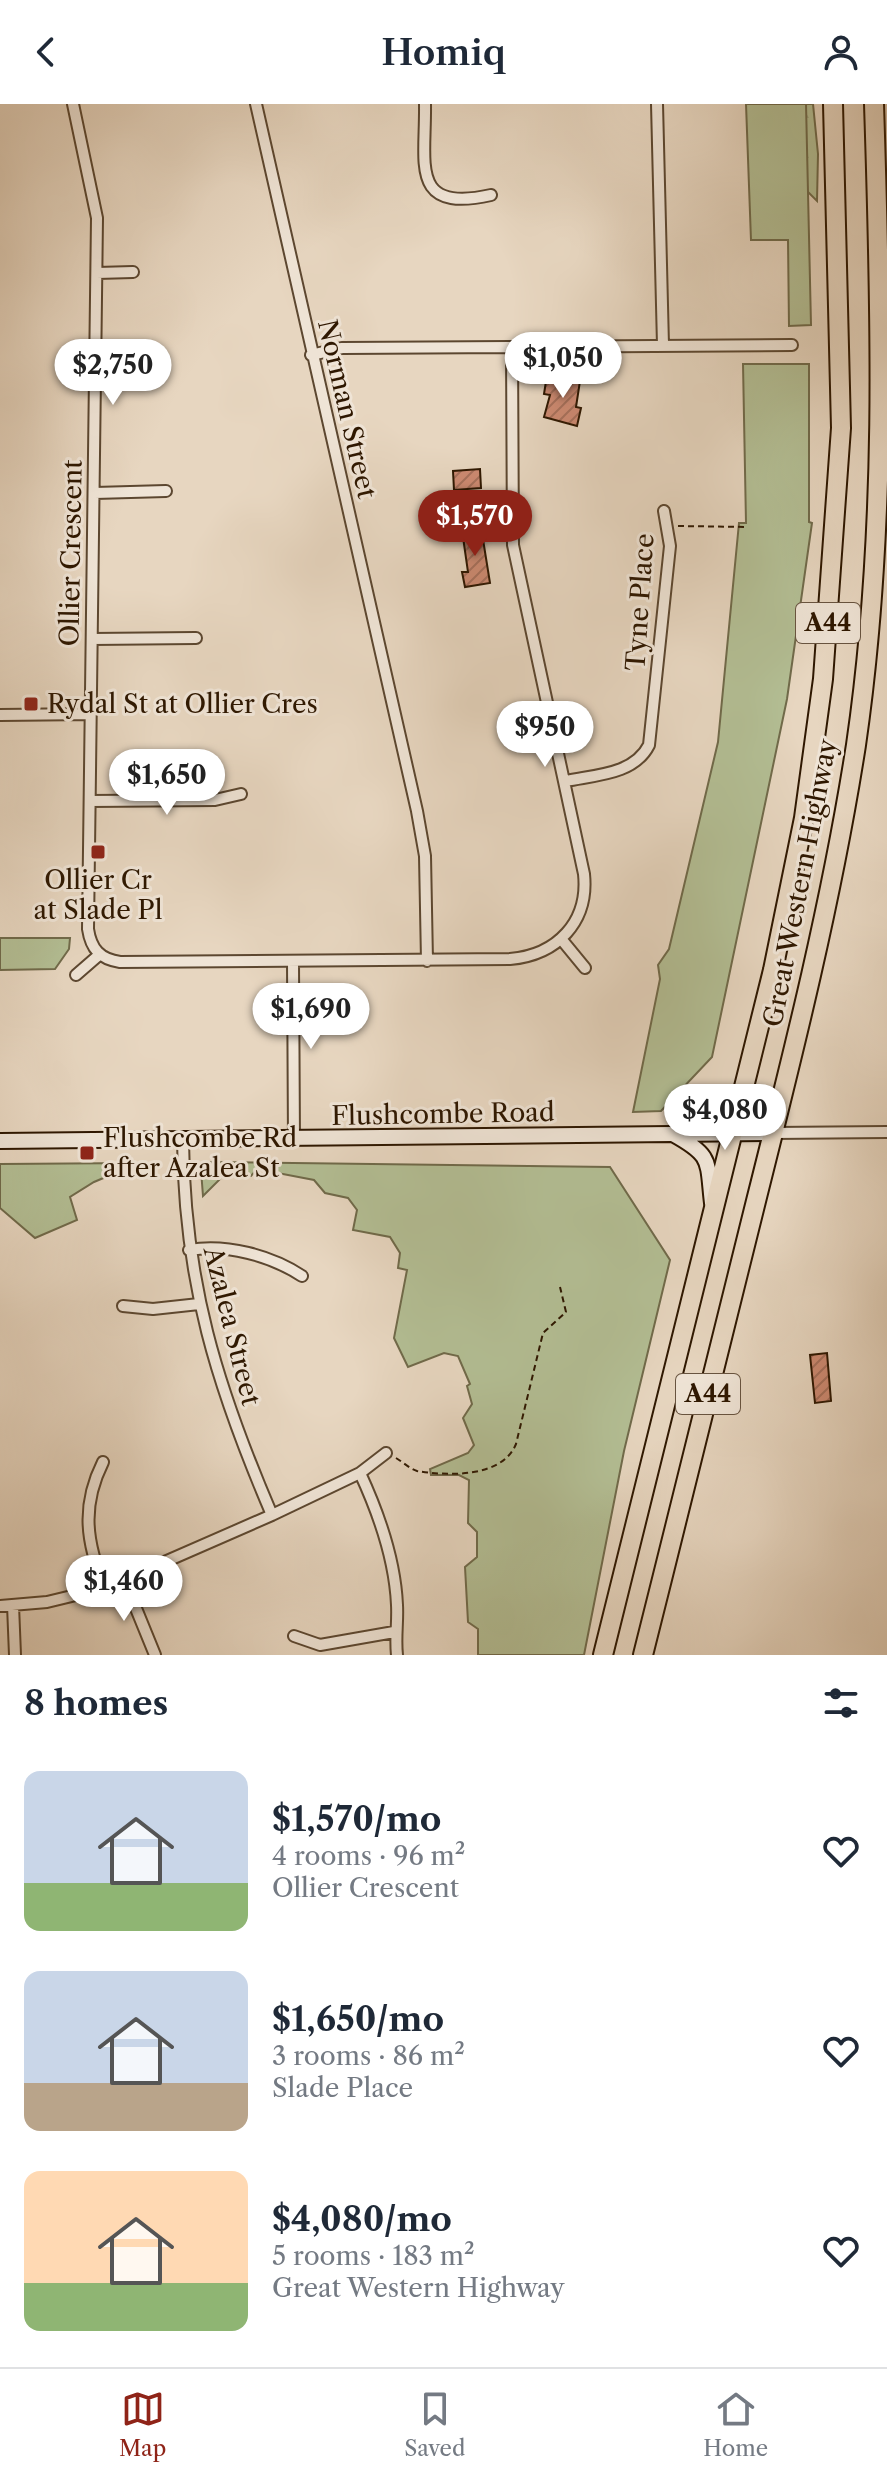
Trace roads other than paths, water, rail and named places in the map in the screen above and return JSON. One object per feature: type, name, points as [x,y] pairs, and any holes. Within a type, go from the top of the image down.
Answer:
[{"type":"highway","name":"Great Western Highway","points":[[603,1655],[773,970],[804,818],[823,679],[841,428],[833,104]]},
{"type":"highway","name":"Great Western Highway","points":[[643,1655],[831,890],[856,742],[873,595],[880,468],[881,318],[874,104]]},
{"type":"street","name":"Ollier Crescent","points":[[73,104],[96,208],[88,929],[92,946],[99,955]]},
{"type":"street","name":"Norman Street","points":[[256,104],[417,811],[425,856],[427,961]]},
{"type":"street","points":[[425,104],[426,171],[430,187],[440,196],[455,200],[491,195]]},
{"type":"street","points":[[657,104],[663,345]]},
{"type":"street","points":[[97,273],[133,272]]},
{"type":"street","points":[[311,355],[342,348],[792,345]]},
{"type":"street","points":[[76,975],[99,955],[120,962],[427,961],[518,958],[545,950],[562,940],[579,914],[585,884],[566,781],[513,545],[512,348]]},
{"type":"street","points":[[95,493],[166,491]]},
{"type":"street","name":"Tyne Place","points":[[566,781],[627,767],[641,758],[649,745],[670,546],[664,511]]},
{"type":"street","points":[[92,639],[196,638]]},
{"type":"street","points":[[0,715],[91,714]]},
{"type":"street","points":[[90,801],[215,800],[241,794]]},
{"type":"street","points":[[562,940],[585,968]]},
{"type":"street","points":[[293,962],[294,1140]]},
{"type":"street","name":"Flushcombe Road","points":[[0,1141],[887,1132]]},
{"type":"street","points":[[673,1134],[698,1148],[707,1158],[713,1209]]},
{"type":"street","name":"Azalea Street","points":[[183,1140],[189,1250],[199,1304],[220,1387],[272,1515]]},
{"type":"street","points":[[189,1250],[228,1249],[280,1261],[302,1276]]},
{"type":"street","points":[[123,1306],[153,1309],[199,1304]]},
{"type":"street","points":[[0,1606],[80,1597],[105,1588],[360,1473],[386,1453]]},
{"type":"street","points":[[103,1462],[93,1482],[87,1519],[92,1557],[105,1588]]},
{"type":"street","points":[[360,1473],[387,1541],[398,1607],[394,1632],[397,1655]]},
{"type":"street","points":[[124,1579],[155,1655]]},
{"type":"street","points":[[13,1605],[15,1655]]},
{"type":"street","points":[[294,1636],[320,1645],[394,1632]]},
{"type":"place","name":"Rydal St at Ollier Cres","points":[[31,704]]},
{"type":"place","name":"Ollier Cr at Slade Pl","points":[[98,852]]},
{"type":"place","name":"Flushcombe Rd after Azalea St","points":[[87,1153]]}]
